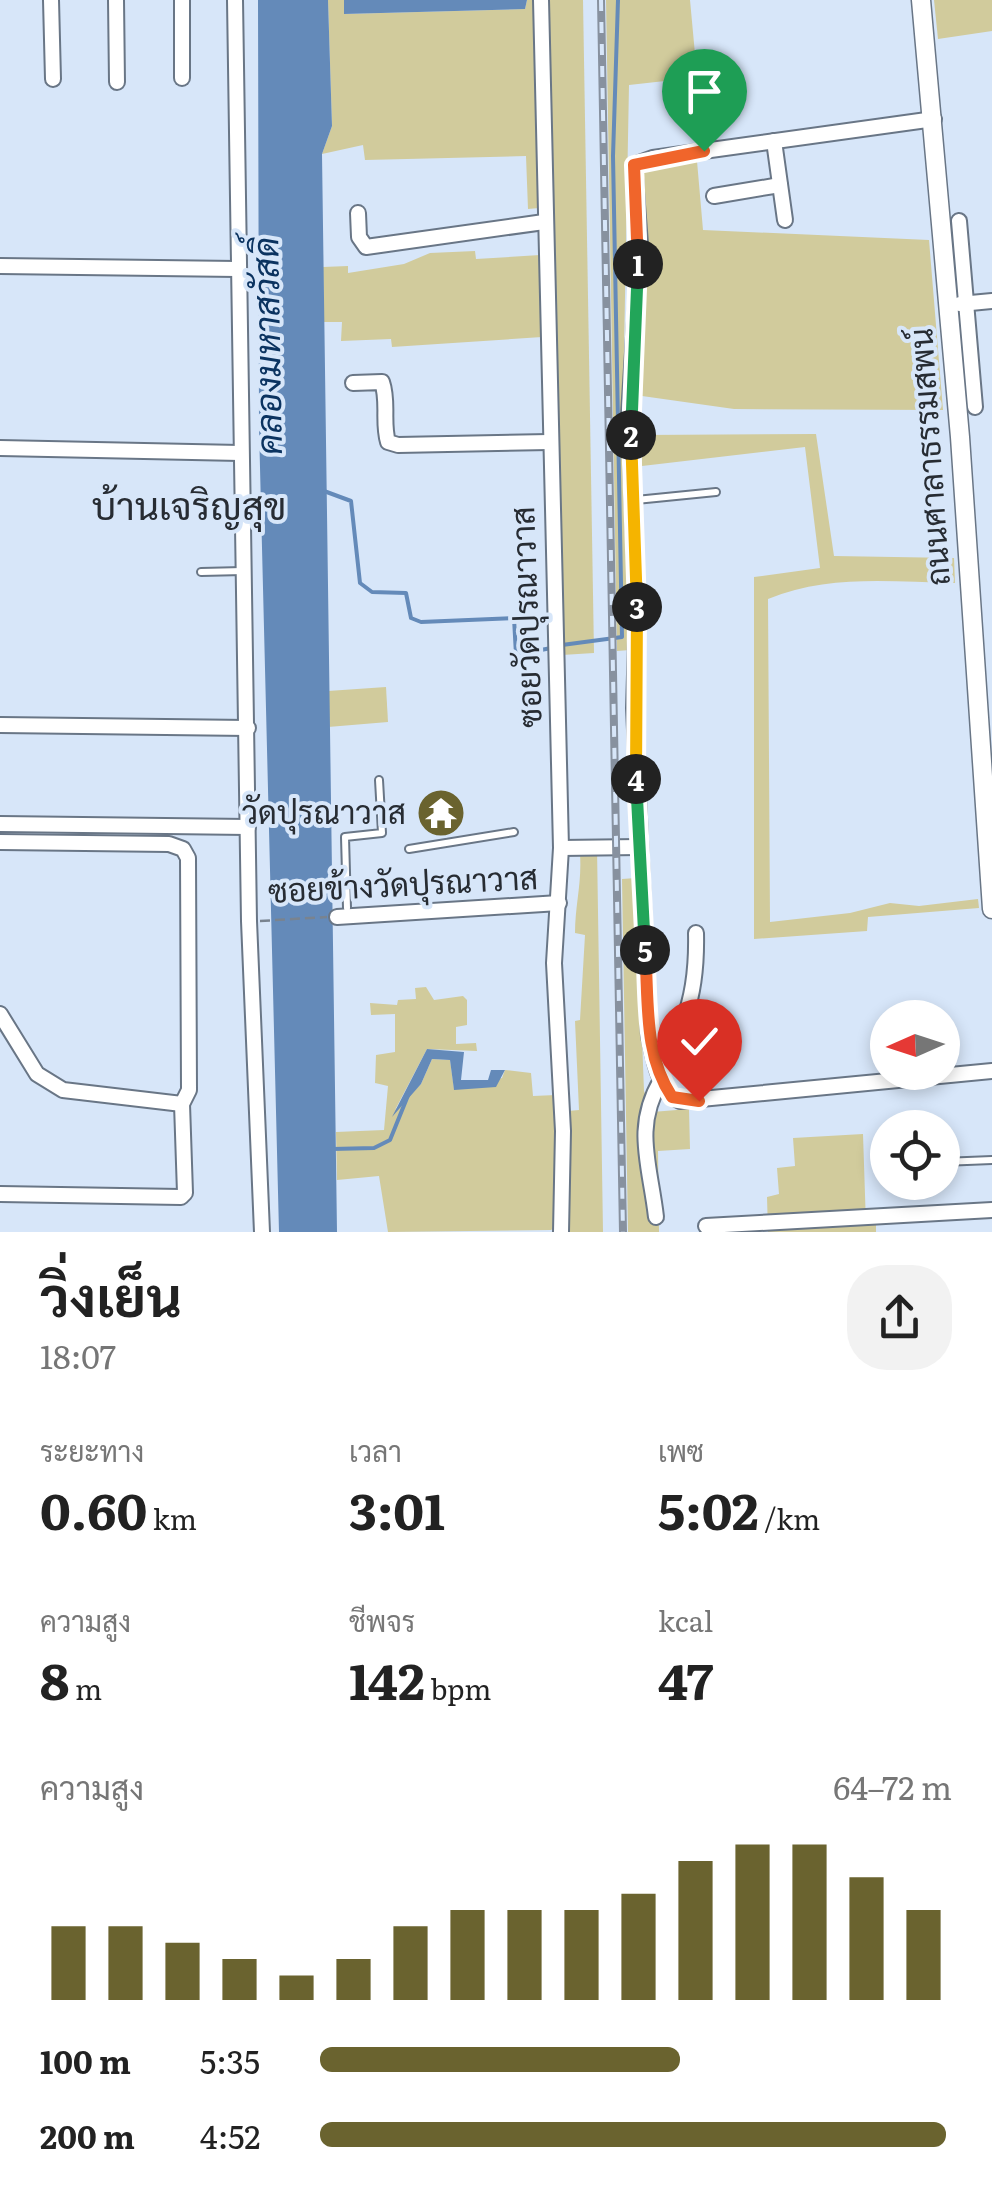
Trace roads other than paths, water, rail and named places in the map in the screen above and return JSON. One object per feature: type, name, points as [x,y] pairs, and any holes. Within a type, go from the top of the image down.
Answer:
[{"type":"street","points":[[51,0],[53,79]]},
{"type":"street","points":[[116,0],[117,82]]},
{"type":"street","points":[[182,0],[182,78]]},
{"type":"street","points":[[235,0],[248,827],[262,1232]]},
{"type":"street","name":"ซอยวัดปุรณาวาส","points":[[541,0],[561,848],[554,963],[563,1131],[561,1232]]},
{"type":"street","name":"ถนนศาลาธรรมสพน์","points":[[921,0],[957,304],[985,728],[992,910]]},
{"type":"street","points":[[934,119],[634,165],[640,244],[629,414],[634,500],[639,847],[649,1036],[661,1080],[672,1097],[689,1102],[992,1071]]},
{"type":"street","points":[[774,141],[785,220]]},
{"type":"street","points":[[714,196],[780,185]]},
{"type":"street","points":[[358,213],[359,237],[366,246],[544,222]]},
{"type":"street","points":[[959,221],[957,304],[975,407]]},
{"type":"street","points":[[0,266],[237,269]]},
{"type":"street","points":[[957,304],[992,301]]},
{"type":"street","points":[[352,383],[382,382],[386,394],[384,430],[388,442],[398,445],[549,442]]},
{"type":"street","points":[[0,448],[240,453]]},
{"type":"street","points":[[0,725],[248,728]]},
{"type":"street","points":[[0,824],[248,827]]},
{"type":"street","points":[[0,842],[169,844],[183,849],[188,858],[189,1090],[182,1104],[181,1197],[0,1194]]},
{"type":"street","points":[[561,848],[639,847]]},
{"type":"street","name":"ซอยข้างวัดปุรณาวาส","points":[[342,913],[560,903]]},
{"type":"street","points":[[655,1061],[670,1048],[689,1000],[696,934]]},
{"type":"street","points":[[0,1014],[37,1074],[63,1090],[182,1104]]},
{"type":"street","points":[[656,1216],[642,1124],[647,1104],[661,1080]]},
{"type":"street","points":[[706,1226],[883,1225],[992,1210]]},
{"type":"lane","points":[[634,500],[716,492]]},
{"type":"lane","points":[[201,572],[244,572]]},
{"type":"lane","points":[[342,913],[344,837],[382,833],[379,780]]},
{"type":"lane","points":[[410,849],[514,832]]},
{"type":"lane","points":[[544,846],[561,848]]},
{"type":"lane","points":[[960,1161],[992,1160]]},
{"type":"water","name":"คลองมหาสวัสดิ์","points":[[258,0],[328,0],[332,126],[322,154],[337,1232],[279,1232],[259,427]]},
{"type":"water","points":[[344,0],[527,0],[525,9],[344,14]]},
{"type":"water","points":[[427,1049],[464,1052],[461,1080],[488,1080],[491,1070],[505,1070],[496,1087],[454,1090],[450,1060],[432,1059],[421,1084],[392,1117]]},
{"type":"waterway","points":[[562,645],[622,637],[613,156],[618,0]]},
{"type":"waterway","points":[[324,491],[351,501],[360,583],[372,592],[406,593],[411,618],[421,622],[514,618],[516,655],[551,648]]},
{"type":"waterway","points":[[332,1149],[374,1148],[390,1140],[409,1093]]},
{"type":"railway","points":[[601,0],[623,1232]]},
{"type":"place","name":"วัดปุรณาวาส","points":[[441,813]]},
{"type":"district","name":"บ้านเจริญสุข","points":[[189,507]]}]
